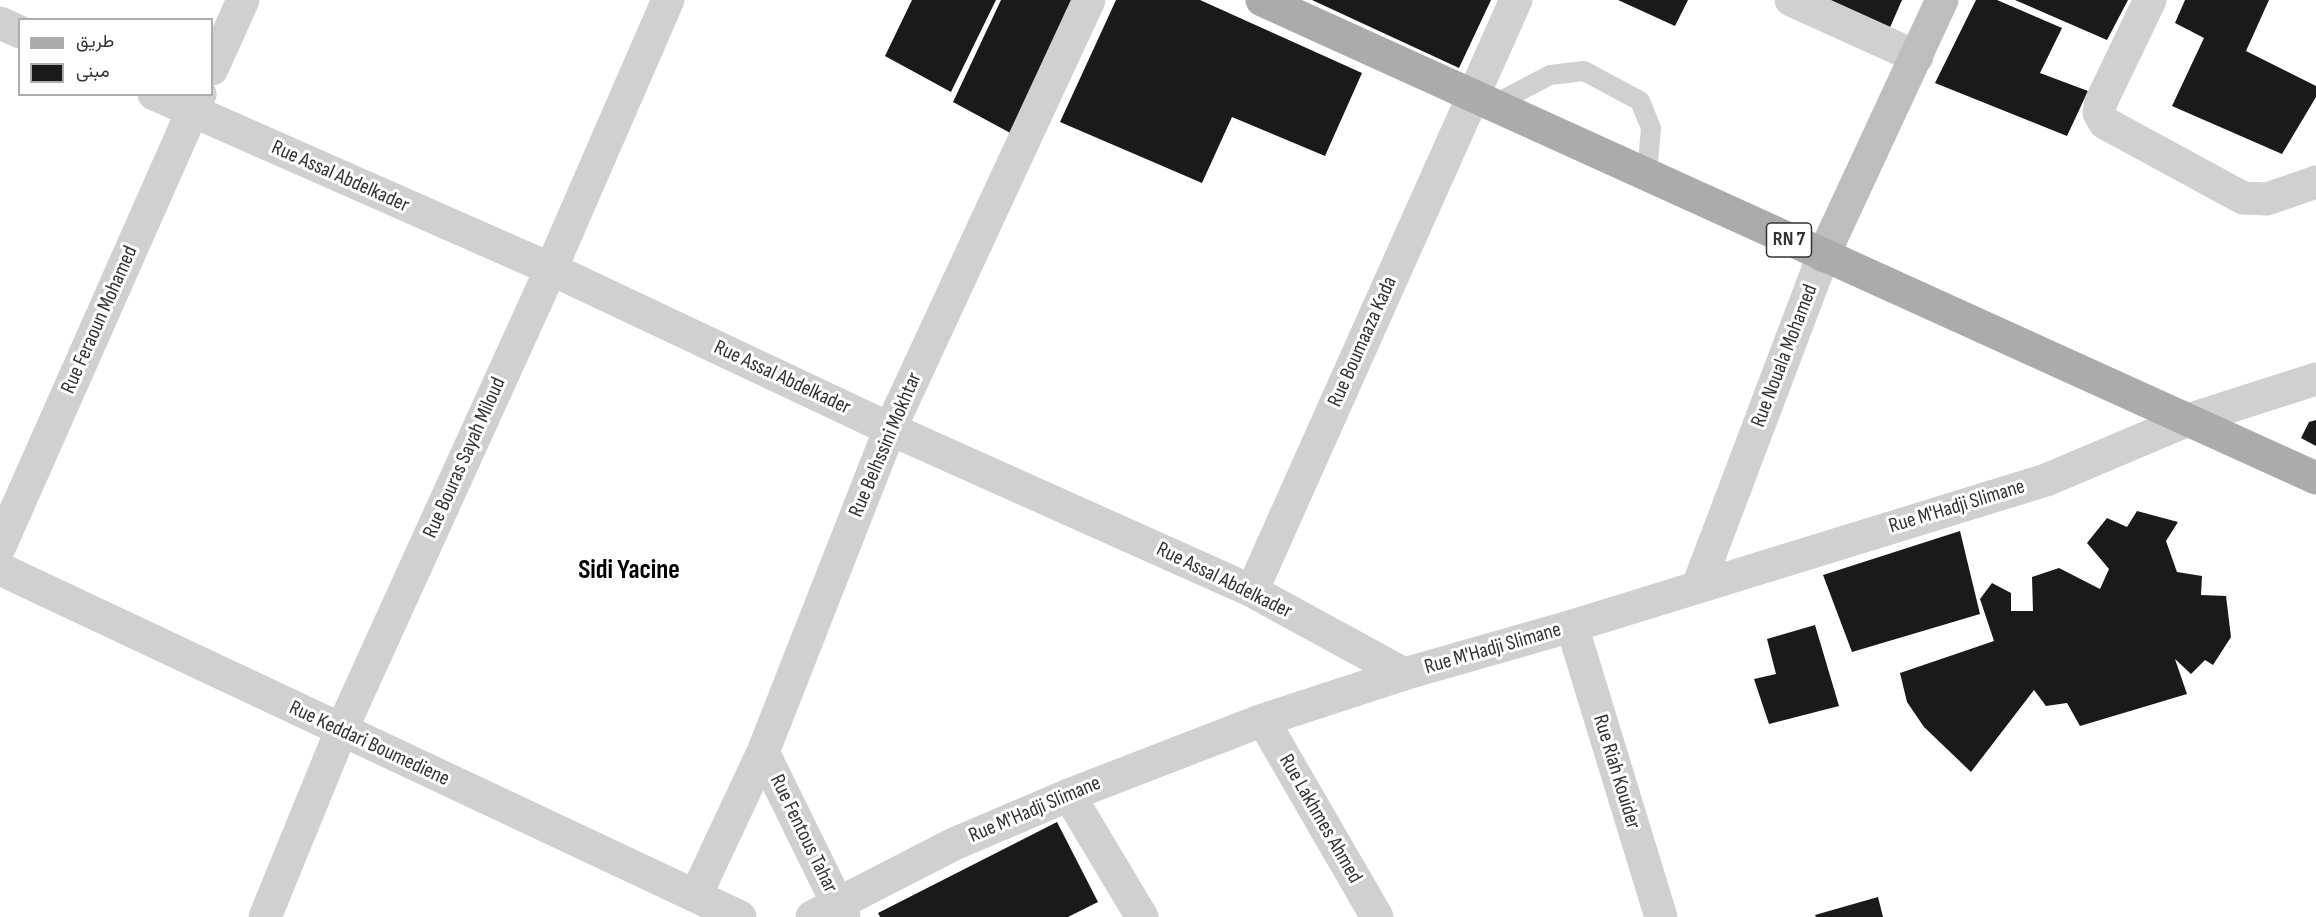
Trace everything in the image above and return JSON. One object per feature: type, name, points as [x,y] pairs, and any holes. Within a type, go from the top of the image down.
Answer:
[{"type":"main road","name":"RN 7","points":[[1262,0],[2316,478]]},
{"type":"street","points":[[213,67],[243,0]]},
{"type":"street","name":"Rue Bouras Sayah Miloud","points":[[265,917],[341,731],[551,269],[668,0]]},
{"type":"street","name":"Rue Belhssini Mokhtar","points":[[696,895],[763,752],[890,429],[1089,0]]},
{"type":"street","name":"Rue Boumaaza Kada","points":[[1252,591],[1484,99],[1516,0]]},
{"type":"street","points":[[1791,0],[1917,57]]},
{"type":"street","name":"Rue Nouala Mohamed","points":[[1698,586],[1823,256],[1942,0]]},
{"type":"street","points":[[2150,0],[2101,102],[2099,113],[2104,123],[2243,198],[2267,199],[2316,182]]},
{"type":"street","points":[[0,23],[18,31]]},
{"type":"street","name":"Rue Assal Abdelkader","points":[[163,96],[196,103],[890,429],[1252,591],[1404,674]]},
{"type":"street","name":"Rue Feraoun Mohamed","points":[[0,546],[196,103]]},
{"type":"street","name":"Rue M'Hadji Slimane","points":[[831,913],[954,844],[1069,795],[1263,720],[1404,674],[1572,626],[2046,480],[2188,420],[2316,379]]},
{"type":"street","name":"Rue Keddari Boumediene","points":[[0,569],[740,917]]},
{"type":"street","name":"Rue Riah Kouider","points":[[1572,626],[1661,917]]},
{"type":"street","name":"Rue Lakhmes Ahmed","points":[[1263,720],[1377,917]]},
{"type":"street","name":"Rue Fentous Tahar","points":[[763,752],[831,913]]},
{"type":"street","points":[[1069,795],[1142,917]]},
{"type":"lane","points":[[1484,99],[1550,75],[1584,70],[1641,101],[1651,128],[1647,174]]},
{"type":"building","points":[[912,0],[996,0],[951,92],[885,56]]},
{"type":"building","points":[[1001,0],[1076,0],[1014,135],[953,102]]},
{"type":"building","points":[[1116,0],[1200,0],[1362,73],[1325,156],[1232,117],[1202,183],[1060,122]]},
{"type":"building","points":[[1312,0],[1491,0],[1459,68]]},
{"type":"building","points":[[1618,0],[1688,0],[1675,26]]},
{"type":"building","points":[[1822,0],[1902,0],[1888,32]]},
{"type":"building","points":[[1976,0],[1997,0],[2062,28],[2040,73],[2088,91],[2067,136],[1935,83]]},
{"type":"building","points":[[2015,0],[2128,0],[2107,40]]},
{"type":"building","points":[[2185,0],[2269,0],[2246,51],[2316,86],[2316,97],[2282,154],[2172,106],[2204,38],[2175,23]]},
{"type":"building","points":[[2316,420],[2316,446],[2301,438],[2309,422]]},
{"type":"building","points":[[2137,511],[2178,522],[2166,541],[2177,572],[2202,576],[2201,595],[2226,596],[2231,637],[2213,665],[2205,660],[2191,674],[2175,659],[2187,694],[2080,726],[2067,703],[2046,706],[2034,690],[1971,772],[1924,727],[1907,702],[1900,673],[1994,641],[1980,599],[1992,583],[2011,593],[2011,611],[2033,611],[2032,577],[2059,568],[2100,589],[2109,569],[2087,543],[2107,518],[2127,527]]},
{"type":"building","points":[[1960,531],[1980,614],[1852,652],[1823,575]]},
{"type":"building","points":[[1815,625],[1839,706],[1769,724],[1754,679],[1776,674],[1767,639]]},
{"type":"building","points":[[1057,822],[1098,902],[1068,917],[880,917],[878,913]]},
{"type":"building","points":[[1878,897],[1883,917],[1816,917],[1815,915]]},
{"type":"district","name":"Sidi Yacine","points":[[629,571]]}]
